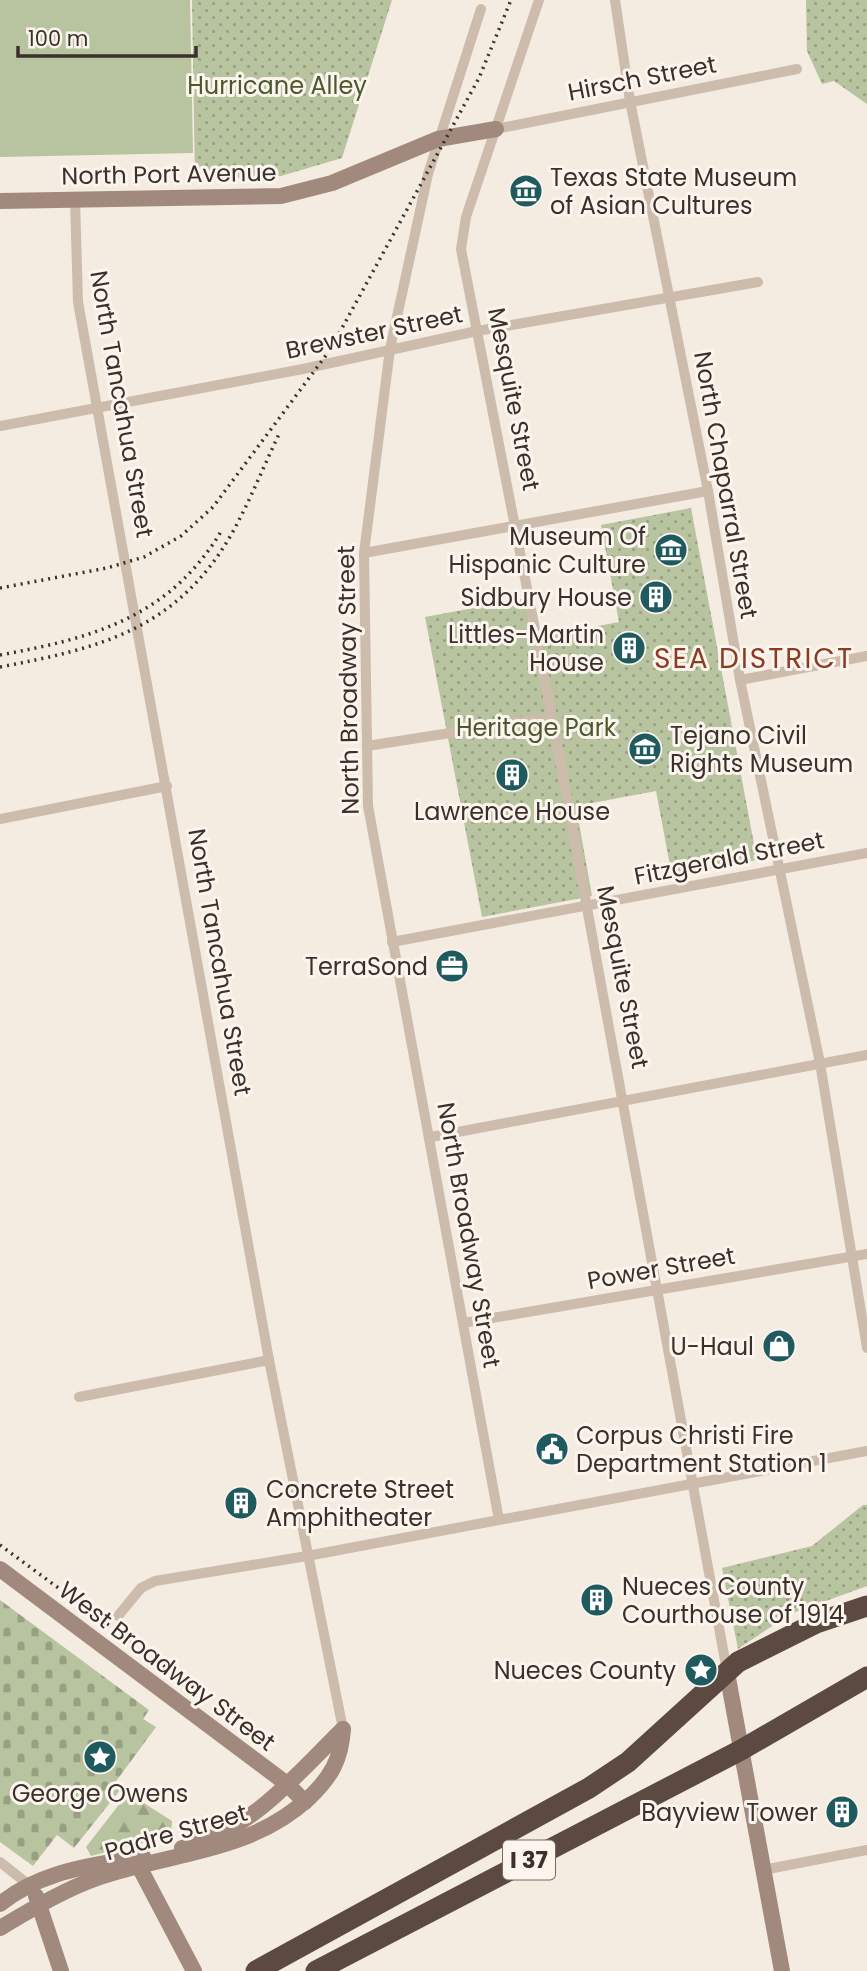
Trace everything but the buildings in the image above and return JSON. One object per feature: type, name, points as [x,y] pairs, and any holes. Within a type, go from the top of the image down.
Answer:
[{"type":"highway","points":[[731,1670],[816,1623],[858,1609],[867,1594]]},
{"type":"highway","name":"I 37","points":[[256,1971],[589,1788],[628,1762],[731,1670]]},
{"type":"highway","points":[[741,1750],[867,1677]]},
{"type":"highway","name":"I 37","points":[[316,1971],[741,1750]]},
{"type":"main road","name":"North Port Avenue","points":[[0,201],[281,196],[332,183],[438,139],[496,129]]},
{"type":"main road","name":"West Broadway Street","points":[[0,1569],[287,1784],[305,1802]]},
{"type":"main road","name":"Mesquite Street","points":[[731,1670],[741,1750],[782,1971]]},
{"type":"main road","name":"Padre Street","points":[[0,1928],[77,1886],[137,1862],[235,1829],[259,1812],[343,1729]]},
{"type":"main road","name":"Padre Street","points":[[0,1904],[29,1885],[66,1870],[193,1856],[243,1840],[267,1829],[305,1802],[335,1770],[343,1729]]},
{"type":"main road","points":[[137,1862],[194,1971]]},
{"type":"main road","points":[[29,1885],[40,1905],[61,1971]]},
{"type":"street","name":"Mesquite Street","points":[[539,0],[466,217],[461,248],[552,717],[693,1485],[731,1670]]},
{"type":"street","name":"North Chaparral Street","points":[[615,0],[630,101],[708,491],[740,680],[820,1063],[867,1348]]},
{"type":"street","name":"North Broadway Street","points":[[481,9],[428,174],[390,349],[364,553],[368,806],[431,1136],[499,1520]]},
{"type":"street","name":"Hirsch Street","points":[[496,129],[797,69]]},
{"type":"street","name":"North Tancahua Street","points":[[75,199],[78,302],[269,1360],[343,1729]]},
{"type":"street","name":"Brewster Street","points":[[0,426],[477,331],[758,282]]},
{"type":"street","points":[[364,553],[708,491]]},
{"type":"street","points":[[740,680],[867,656]]},
{"type":"street","points":[[367,746],[552,717]]},
{"type":"street","points":[[0,819],[167,786]]},
{"type":"street","name":"Fitzgerald Street","points":[[392,942],[867,853]]},
{"type":"street","points":[[431,1136],[867,1055]]},
{"type":"street","name":"Power Street","points":[[463,1323],[867,1254]]},
{"type":"street","points":[[79,1397],[269,1360]]},
{"type":"street","points":[[118,1616],[141,1588],[155,1581],[307,1556],[867,1451]]},
{"type":"street","points":[[763,1870],[867,1850]]},
{"type":"street","points":[[0,1862],[29,1885]]},
{"type":"green space","points":[[0,0],[190,0],[193,153],[0,157]]},
{"type":"green space","name":"Hurricane Alley","points":[[192,0],[392,0],[342,158],[281,176],[195,180]]},
{"type":"green space","points":[[806,0],[867,0],[867,104],[834,81],[822,84],[807,51]]},
{"type":"green space","name":"Heritage Park","points":[[691,508],[757,860],[672,876],[656,791],[576,806],[592,896],[482,917],[425,617],[527,598],[535,638],[619,622],[601,525]]},
{"type":"green space","points":[[863,1505],[867,1505],[867,1586],[790,1614],[738,1649],[722,1568],[812,1546]]},
{"type":"green space","points":[[0,1600],[149,1710],[143,1719],[156,1727],[114,1784],[120,1790],[74,1848],[57,1835],[33,1866],[0,1842]]},
{"type":"green space","points":[[128,1793],[172,1821],[171,1835],[91,1856],[86,1847]]},
{"type":"railway","points":[[0,588],[107,568],[144,557],[181,536],[213,507],[330,350],[479,78],[511,0]]},
{"type":"railway","points":[[0,667],[71,652],[103,642],[160,614],[186,593],[209,567],[231,535],[279,434]]},
{"type":"railway","points":[[0,655],[67,641],[127,619],[179,584],[201,560],[222,530]]},
{"type":"railway","points":[[0,1545],[201,1693]]},
{"type":"place","name":"Texas State Museum of Asian Cultures","points":[[526,191]]},
{"type":"place","name":"Museum Of Hispanic Culture","points":[[671,550]]},
{"type":"place","name":"Sidbury House","points":[[656,597]]},
{"type":"place","name":"Littles-Martin House","points":[[629,648]]},
{"type":"place","name":"Tejano Civil Rights Museum","points":[[645,749]]},
{"type":"place","name":"Lawrence House","points":[[512,775]]},
{"type":"place","name":"TerraSond","points":[[452,966]]},
{"type":"place","name":"U-Haul","points":[[779,1346]]},
{"type":"place","name":"Corpus Christi Fire Department Station 1","points":[[552,1449]]},
{"type":"place","name":"Concrete Street Amphitheater","points":[[241,1503]]},
{"type":"place","name":"Nueces County Courthouse of 1914","points":[[597,1600]]},
{"type":"place","name":"Nueces County","points":[[701,1670]]},
{"type":"place","name":"George Owens","points":[[100,1757]]},
{"type":"place","name":"Bayview Tower","points":[[842,1812]]},
{"type":"district","name":"SEA DISTRICT","points":[[754,658]]}]
